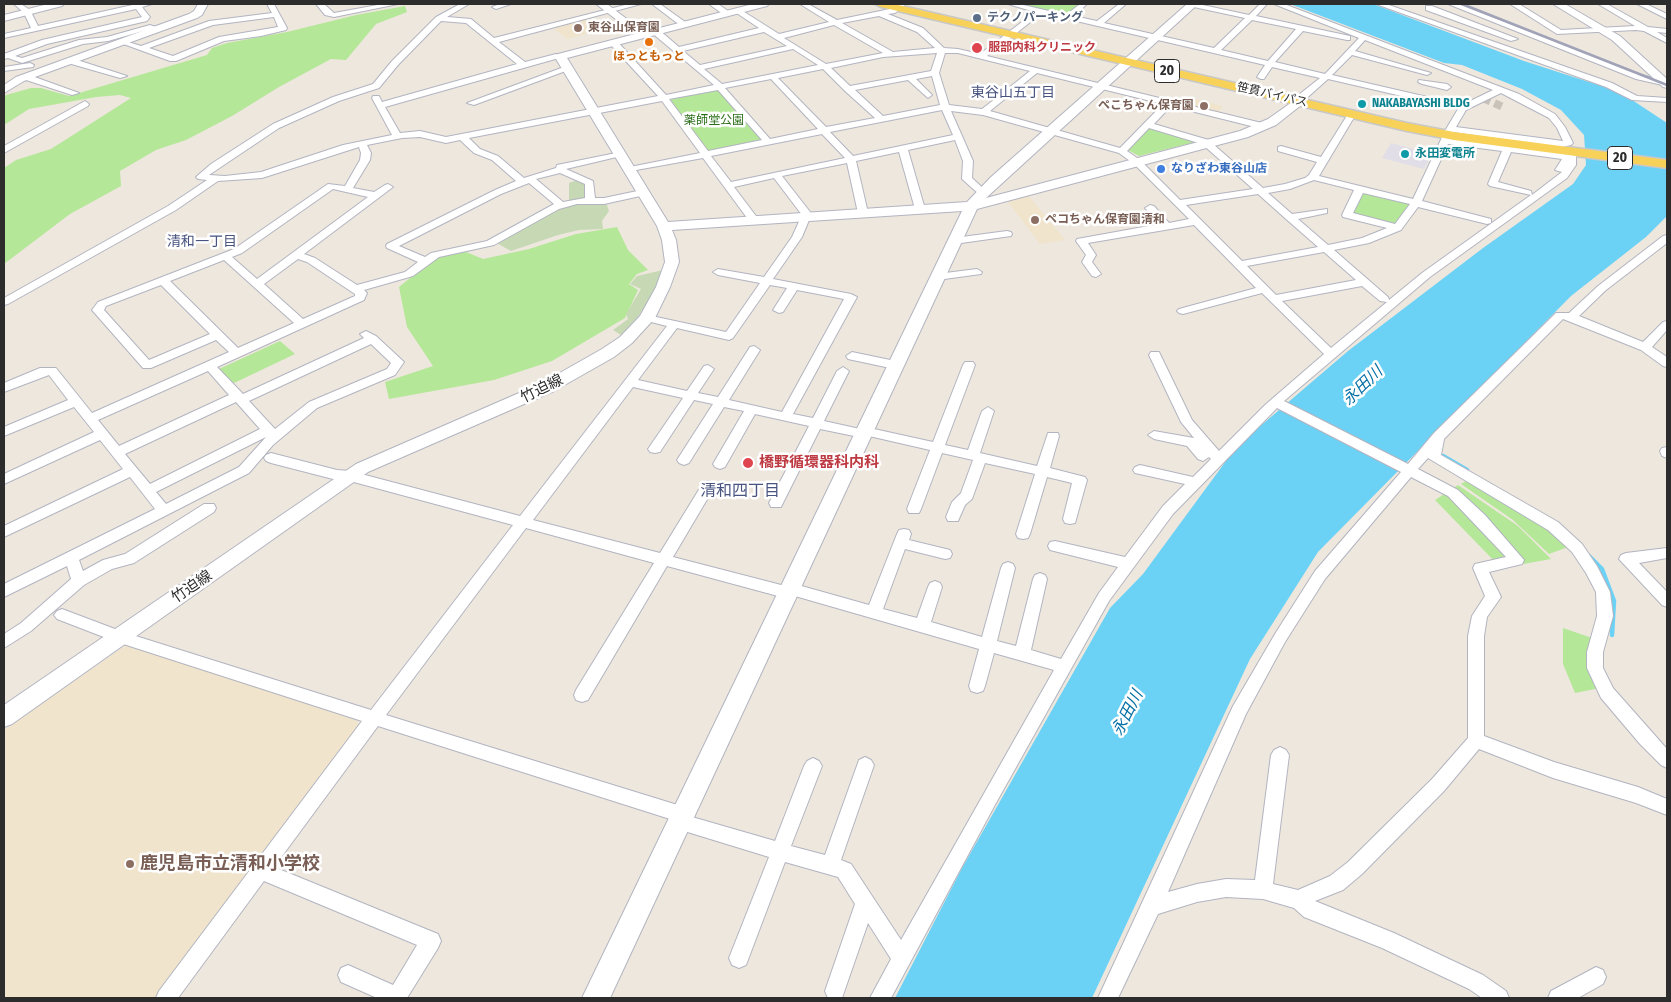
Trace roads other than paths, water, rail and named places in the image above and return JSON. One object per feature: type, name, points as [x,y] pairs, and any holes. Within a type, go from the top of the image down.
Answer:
[{"type":"main road","name":"笹貫バイパス","points":[[881,9],[900,6],[1128,62],[1447,135],[1667,164]]},
{"type":"street","points":[[4,17],[23,8],[45,4]]},
{"type":"street","points":[[23,8],[60,4]]},
{"type":"street","points":[[4,36],[148,4]]},
{"type":"street","points":[[4,90],[30,76],[193,16],[198,13],[203,4]]},
{"type":"street","points":[[122,42],[173,59],[222,39],[281,30],[284,28],[271,4]]},
{"type":"street","points":[[320,4],[328,13],[334,15],[394,4]]},
{"type":"street","points":[[465,4],[439,19],[395,62],[378,83],[370,88],[336,99],[261,134],[201,177],[214,180],[262,175],[362,143],[396,136],[420,134],[443,140],[825,66],[892,54],[942,50],[1036,70],[1263,126]]},
{"type":"street","points":[[496,7],[507,4]]},
{"type":"street","points":[[601,4],[640,34]]},
{"type":"street","points":[[492,41],[637,4]]},
{"type":"street","points":[[656,4],[684,24]]},
{"type":"street","points":[[713,4],[726,13]]},
{"type":"street","points":[[381,105],[640,34],[764,4]]},
{"type":"street","points":[[803,4],[892,54]]},
{"type":"street","points":[[1011,4],[1463,108]]},
{"type":"street","points":[[1068,17],[1084,4]]},
{"type":"street","points":[[1098,24],[1123,4]]},
{"type":"street","points":[[596,998],[954,241],[977,200],[1050,131],[1156,38],[1191,4],[1300,28],[1361,39]]},
{"type":"street","points":[[1215,52],[1264,4]]},
{"type":"street","points":[[1278,4],[1361,39],[1500,90],[1530,103],[1552,116],[1561,127],[1567,145],[1447,135]]},
{"type":"street","points":[[1380,4],[1609,85],[1635,98],[1667,100]]},
{"type":"street","points":[[1410,15],[1441,4]]},
{"type":"street","points":[[1452,4],[1639,77],[1667,84]]},
{"type":"street","points":[[1474,4],[1632,69]]},
{"type":"street","points":[[1514,4],[1560,32]]},
{"type":"street","points":[[1558,4],[1603,30],[1631,51],[1667,84]]},
{"type":"street","points":[[1602,4],[1667,41]]},
{"type":"street","points":[[1641,4],[1667,17]]},
{"type":"street","points":[[6,57],[45,42],[146,17],[137,6]]},
{"type":"street","points":[[1650,8],[1667,7]]},
{"type":"street","points":[[23,8],[36,29]]},
{"type":"street","points":[[1429,8],[1514,38]]},
{"type":"street","points":[[778,37],[881,9],[920,30],[942,50]]},
{"type":"street","points":[[738,10],[825,66],[881,119]]},
{"type":"street","points":[[981,57],[1041,11]]},
{"type":"street","points":[[142,48],[212,23],[277,14]]},
{"type":"street","points":[[439,19],[468,21],[523,65]]},
{"type":"street","points":[[6,57],[22,61],[82,42],[108,39],[150,27],[158,29]]},
{"type":"street","points":[[1261,77],[1300,28]]},
{"type":"street","points":[[1495,46],[1514,38],[1541,32],[1647,28],[1667,31]]},
{"type":"street","points":[[677,50],[765,29]]},
{"type":"street","points":[[655,31],[720,87],[768,142]]},
{"type":"street","points":[[664,226],[920,210],[977,200],[1137,162],[1244,134],[1272,122],[1299,102],[1304,95],[1327,77],[1361,39]]},
{"type":"street","points":[[613,42],[664,98],[754,220]]},
{"type":"street","points":[[698,68],[793,47]]},
{"type":"street","points":[[942,50],[935,73],[945,107],[968,161],[967,179],[977,200]]},
{"type":"street","points":[[1350,52],[1428,73]]},
{"type":"street","points":[[4,69],[70,56],[123,76]]},
{"type":"street","name":"竹迫線","points":[[4,717],[350,476],[382,458],[548,388],[608,353],[626,340],[647,318],[656,302],[672,262],[669,240],[664,226],[618,154],[562,56]]},
{"type":"street","points":[[1412,96],[1433,65]]},
{"type":"street","points":[[471,103],[568,69]]},
{"type":"street","points":[[984,112],[1036,70]]},
{"type":"street","points":[[4,75],[25,72],[30,76],[75,93]]},
{"type":"street","points":[[848,89],[935,73]]},
{"type":"street","points":[[773,77],[851,159],[864,213]]},
{"type":"street","points":[[909,78],[928,95]]},
{"type":"street","points":[[1422,82],[1447,87]]},
{"type":"street","points":[[370,88],[381,105],[396,136]]},
{"type":"street","points":[[987,88],[1007,94]]},
{"type":"street","points":[[1240,264],[1365,241],[1397,228],[1416,203],[1447,135],[1463,108],[1500,90]]},
{"type":"street","points":[[1122,151],[1169,103]]},
{"type":"street","points":[[4,150],[85,104]]},
{"type":"street","points":[[628,170],[945,107],[984,112],[1122,151],[1137,162],[1328,351]]},
{"type":"street","points":[[1179,203],[1294,185],[1312,177],[1352,114]]},
{"type":"street","points":[[1148,125],[1208,143],[1384,299]]},
{"type":"street","points":[[880,998],[1063,666],[1126,564],[1168,510],[1328,351],[1384,299],[1487,221],[1558,173],[1567,162],[1567,157],[1507,150],[1447,135]]},
{"type":"street","points":[[462,137],[477,151],[495,158],[561,205]]},
{"type":"street","points":[[728,185],[957,137]]},
{"type":"street","points":[[348,189],[365,160],[366,153],[362,143]]},
{"type":"street","points":[[904,148],[920,210]]},
{"type":"street","points":[[1281,150],[1323,160]]},
{"type":"street","points":[[1507,150],[1493,184],[1528,193]]},
{"type":"street","points":[[1328,351],[1426,275],[1564,176],[1571,165],[1573,152]]},
{"type":"street","points":[[426,262],[391,246],[530,178],[561,170],[560,168],[618,154]]},
{"type":"street","points":[[561,170],[590,183],[590,201]]},
{"type":"street","points":[[776,175],[807,217]]},
{"type":"street","points":[[1312,177],[1487,221]]},
{"type":"street","points":[[4,302],[172,208],[214,180]]},
{"type":"street","points":[[218,335],[147,366],[98,310],[102,304],[238,251],[331,186],[377,196]]},
{"type":"street","points":[[257,284],[388,188]]},
{"type":"street","points":[[1360,189],[1347,215],[1397,228]]},
{"type":"street","points":[[355,290],[408,274],[435,255],[490,243],[561,205],[577,201],[604,201],[642,193]]},
{"type":"street","points":[[1150,208],[1167,226]]},
{"type":"street","points":[[1290,217],[1323,211]]},
{"type":"street","points":[[647,318],[729,336],[797,237],[807,217]]},
{"type":"street","points":[[1096,274],[1087,262],[1091,255],[1080,241],[1197,222]]},
{"type":"street","points":[[954,241],[1007,234]]},
{"type":"street","points":[[1570,317],[1602,288],[1666,241]]},
{"type":"street","points":[[90,419],[356,300],[361,293],[311,260],[297,255]]},
{"type":"street","points":[[226,256],[302,324]]},
{"type":"street","points":[[718,272],[851,297],[786,416]]},
{"type":"street","points":[[937,277],[977,272]]},
{"type":"street","points":[[162,280],[236,353]]},
{"type":"street","points":[[1274,299],[1364,282]]},
{"type":"street","points":[[780,310],[794,286]]},
{"type":"street","points":[[1183,311],[1264,288]]},
{"type":"street","points":[[1108,998],[1152,906],[1239,711],[1280,638],[1320,575],[1409,470],[1440,436],[1560,315],[1570,317],[1645,347],[1667,363]]},
{"type":"street","points":[[166,998],[374,718],[674,324]]},
{"type":"street","points":[[1645,347],[1667,324]]},
{"type":"street","points":[[116,453],[239,398],[369,336],[398,362],[390,372],[314,405],[272,433],[147,491]]},
{"type":"street","points":[[684,460],[754,350]]},
{"type":"street","points":[[1155,355],[1187,422],[1215,463]]},
{"type":"street","points":[[852,356],[895,365]]},
{"type":"street","points":[[209,365],[272,433]]},
{"type":"street","points":[[914,509],[969,365]]},
{"type":"street","points":[[655,449],[708,369]]},
{"type":"street","points":[[4,388],[44,371],[52,371],[162,510]]},
{"type":"street","points":[[776,503],[843,371]]},
{"type":"street","points":[[630,382],[1080,480],[1070,519]]},
{"type":"street","points":[[4,432],[76,401]]},
{"type":"street","points":[[1276,402],[1453,493],[1480,519],[1517,560],[1480,568],[1493,597],[1480,616],[1476,636],[1476,740],[1438,785],[1355,868],[1336,883],[1299,900]]},
{"type":"street","points":[[720,464],[752,408]]},
{"type":"street","points":[[953,517],[959,502],[967,496],[988,411]]},
{"type":"street","points":[[4,591],[244,470],[256,458],[272,433]]},
{"type":"street","points":[[4,479],[102,434]]},
{"type":"street","points":[[1154,435],[1191,442],[1215,463]]},
{"type":"street","points":[[1023,534],[1053,436]]},
{"type":"street","points":[[1440,436],[1434,457],[1552,526],[1577,548],[1582,555],[1603,592],[1605,616],[1595,652],[1595,668],[1607,693],[1646,740],[1667,760]]},
{"type":"street","points":[[270,458],[337,475],[350,476],[874,613],[1063,666]]},
{"type":"street","points":[[1140,470],[1196,482]]},
{"type":"street","points":[[4,532],[131,471]]},
{"type":"street","points":[[582,695],[708,486]]},
{"type":"street","points":[[4,642],[26,627],[79,581],[108,564],[130,559],[209,508]]},
{"type":"street","points":[[874,613],[903,539],[945,554]]},
{"type":"street","points":[[1055,546],[1118,560],[1126,564]]},
{"type":"street","points":[[1667,553],[1626,559],[1667,601]]},
{"type":"street","points":[[71,557],[79,581]]},
{"type":"street","points":[[977,686],[1008,568]]},
{"type":"street","points":[[1022,654],[1040,579]]},
{"type":"street","points":[[922,626],[935,587]]},
{"type":"street","points":[[62,615],[119,637],[844,870],[902,959]]},
{"type":"street","points":[[1476,740],[1553,770],[1638,795],[1667,807]]},
{"type":"street","points":[[1263,890],[1280,755]]},
{"type":"street","points":[[830,866],[865,765]]},
{"type":"street","points":[[738,958],[813,766]]},
{"type":"street","points":[[260,871],[431,941],[396,998],[348,975]]},
{"type":"street","points":[[1152,906],[1197,893],[1226,888],[1263,890],[1299,900],[1311,910],[1387,940],[1476,982],[1499,998]]},
{"type":"street","points":[[835,991],[865,903]]},
{"type":"street","points":[[1558,998],[1596,977]]},
{"type":"water","name":"永田川","points":[[1290,4],[1373,4],[1524,61],[1620,92],[1667,123],[1667,216],[1646,237],[1571,296],[1318,552],[1250,659],[1092,998],[895,998],[962,868],[1110,608],[1143,574],[1237,446],[1348,351],[1483,248],[1573,184],[1586,165],[1584,135],[1561,110],[1522,89],[1462,65],[1444,63]]},
{"type":"waterway","points":[[1443,456],[1467,470]]},
{"type":"waterway","points":[[1589,556],[1602,569],[1614,601],[1612,635]]},
{"type":"tunnel","points":[[1483,98],[1503,107]]},
{"type":"railway","points":[[1462,4],[1667,85]]},
{"type":"place","name":"テクノパーキング","points":[[977,18]]},
{"type":"place","name":"東谷山保育園","points":[[578,28]]},
{"type":"place","name":"ほっともっと","points":[[649,42]]},
{"type":"place","name":"服部内科クリニック","points":[[977,48]]},
{"type":"place","name":"NAKABAYASHI BLDG","points":[[1362,104]]},
{"type":"place","name":"ぺこちゃん保育園","points":[[1204,106]]},
{"type":"place","name":"永田変電所","points":[[1405,154]]},
{"type":"place","name":"なりざわ東谷山店","points":[[1161,169]]},
{"type":"place","name":"ペコちゃん保育園清和","points":[[1035,220]]},
{"type":"place","name":"橋野循環器科内科","points":[[748,463]]},
{"type":"place","name":"鹿児島市立清和小学校","points":[[130,864]]},
{"type":"district","name":"東谷山五丁目","points":[[1013,93]]},
{"type":"district","name":"清和一丁目","points":[[202,242]]},
{"type":"district","name":"清和四丁目","points":[[740,492]]},
{"type":"park label","name":"薬師堂公園","points":[[714,121]]}]
